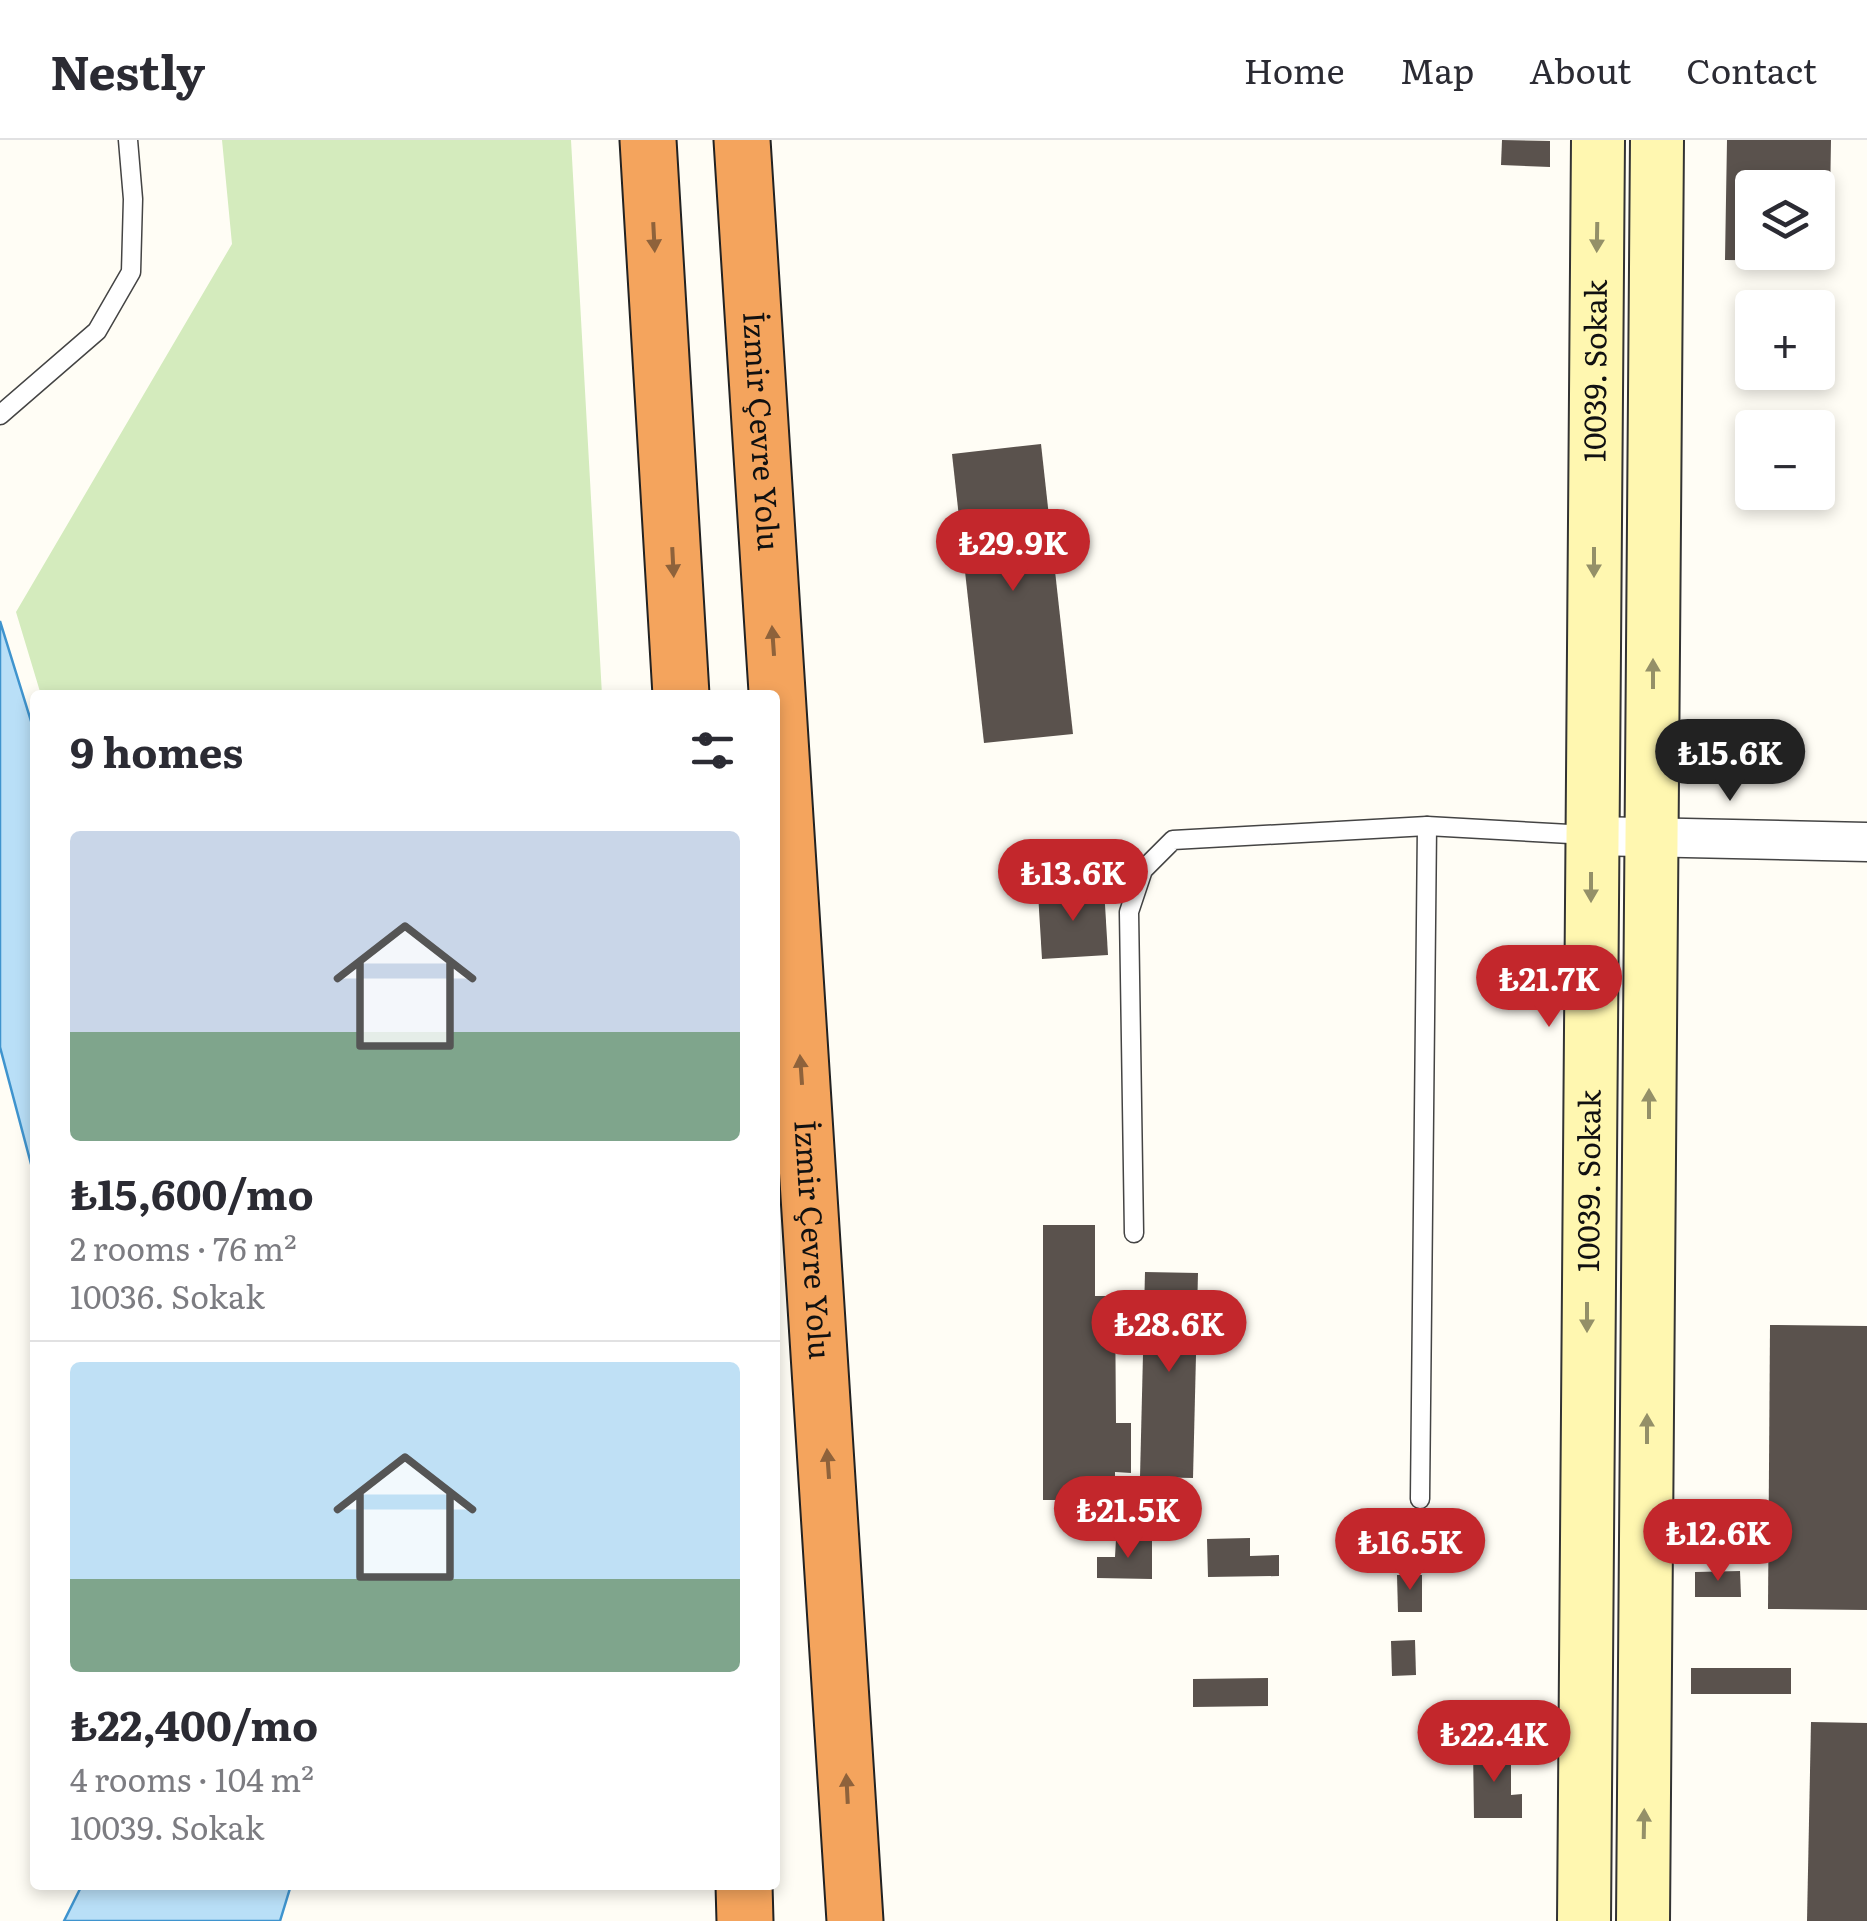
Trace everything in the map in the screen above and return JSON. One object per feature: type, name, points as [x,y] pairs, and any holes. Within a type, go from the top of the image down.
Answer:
[{"type":"highway","points":[[648,140],[681,690]]},
{"type":"highway","name":"İzmir Çevre Yolu","points":[[742,140],[777,690]]},
{"type":"highway","name":"İzmir Çevre Yolu","points":[[780,736],[858,1921]]},
{"type":"highway","points":[[744,1890],[745,1921]]},
{"type":"street","name":"10039. Sokak","points":[[1584,1921],[1598,140]]},
{"type":"street","name":"10039. Sokak","points":[[1643,1921],[1657,140]]},
{"type":"street","points":[[1592,836],[1867,842]]},
{"type":"lane","points":[[0,415],[97,331],[132,272],[134,198],[128,140]]},
{"type":"lane","points":[[1420,1498],[1426,826]]},
{"type":"lane","points":[[1134,1234],[1128,912],[1142,870],[1173,840],[1426,826],[1592,836]]},
{"type":"green space","points":[[222,140],[571,140],[602,690],[39,690],[16,612],[232,244]]},
{"type":"water","points":[[0,621],[30,718],[30,1160],[0,1047]]},
{"type":"water","points":[[80,1890],[289,1890],[280,1921],[64,1921]]},
{"type":"building","points":[[1502,140],[1550,141],[1550,167],[1501,165]]},
{"type":"building","points":[[1727,140],[1831,140],[1831,170],[1735,170],[1735,260],[1725,260]]},
{"type":"building","points":[[1041,444],[1073,734],[984,743],[952,454]]},
{"type":"building","points":[[1104,888],[1108,955],[1042,959],[1038,893]]},
{"type":"building","points":[[1043,1225],[1095,1225],[1095,1296],[1115,1296],[1116,1423],[1131,1423],[1131,1473],[1115,1472],[1115,1491],[1091,1491],[1091,1500],[1043,1500]]},
{"type":"building","points":[[1145,1272],[1198,1273],[1193,1478],[1140,1477]]},
{"type":"building","points":[[1770,1325],[1867,1326],[1867,1610],[1768,1609]]},
{"type":"building","points":[[1382,1530],[1424,1531],[1424,1560],[1382,1560]]},
{"type":"building","points":[[1250,1538],[1250,1556],[1279,1555],[1279,1576],[1208,1577],[1207,1539]]},
{"type":"building","points":[[1116,1539],[1152,1539],[1152,1579],[1097,1578],[1097,1557],[1115,1557]]},
{"type":"building","points":[[1740,1571],[1741,1597],[1695,1597],[1695,1572]]},
{"type":"building","points":[[1397,1575],[1422,1575],[1422,1612],[1398,1612]]},
{"type":"building","points":[[1415,1640],[1416,1675],[1392,1676],[1391,1641]]},
{"type":"building","points":[[1691,1668],[1791,1668],[1791,1694],[1691,1694]]},
{"type":"building","points":[[1268,1678],[1268,1706],[1193,1707],[1193,1679]]},
{"type":"building","points":[[1811,1722],[1867,1723],[1867,1921],[1807,1921]]},
{"type":"building","points":[[1511,1747],[1511,1795],[1522,1794],[1522,1818],[1474,1818],[1473,1748]]}]
